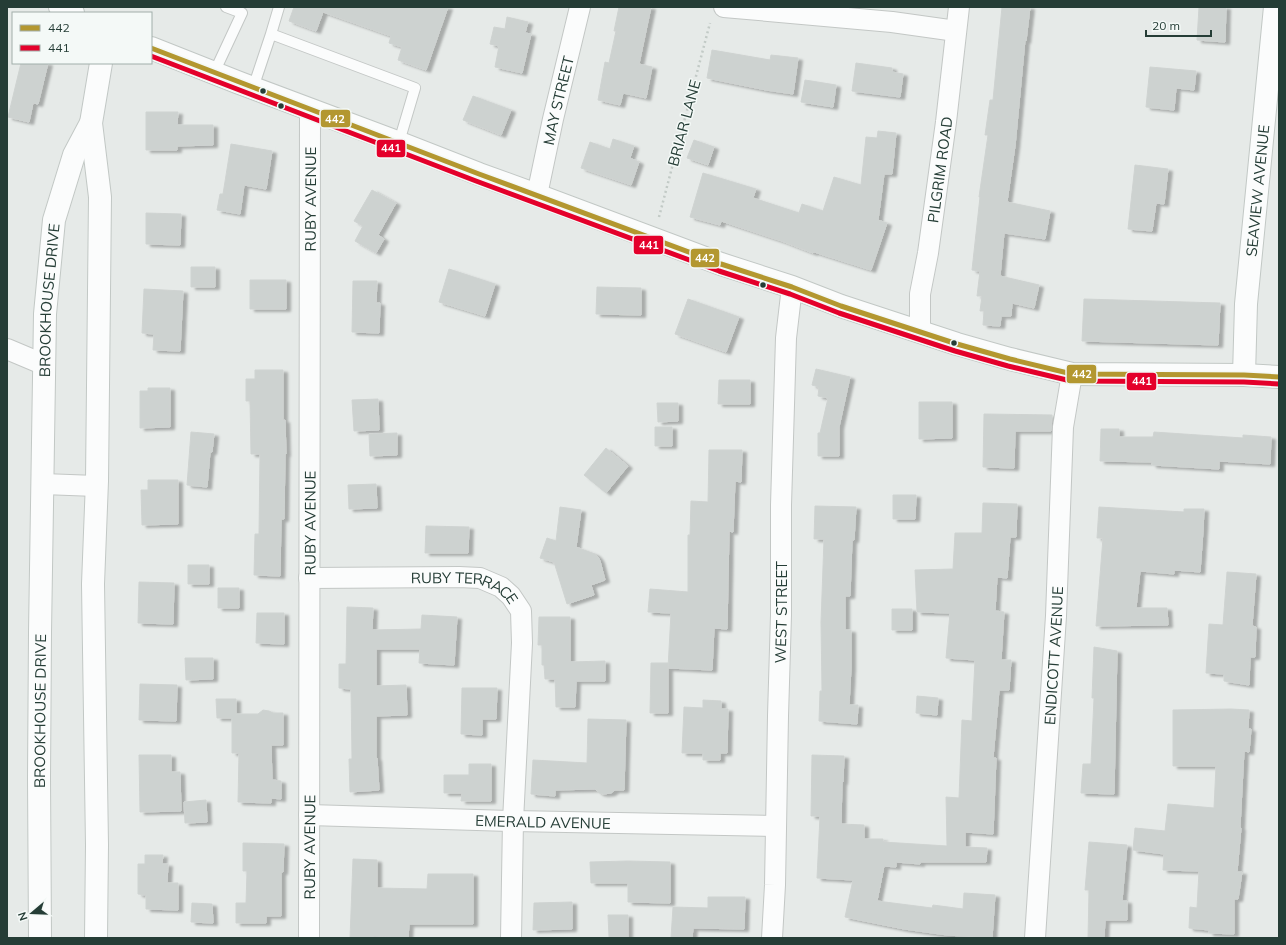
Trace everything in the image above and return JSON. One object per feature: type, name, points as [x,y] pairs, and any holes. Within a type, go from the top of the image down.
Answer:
[{"type":"main road","points":[[60,7],[71,12]]},
{"type":"main road","name":"SEAVIEW AVENUE","points":[[1244,375],[1246,304],[1275,7]]},
{"type":"main road","points":[[152,48],[479,174],[721,264],[792,287],[841,306],[957,344],[1072,374],[1244,375],[1279,377]]},
{"type":"main road","name":"BROOKHOUSE DRIVE","points":[[96,938],[97,845],[93,584],[96,486],[100,197],[91,123],[101,64]]},
{"type":"main road","name":"BROOKHOUSE DRIVE","points":[[40,938],[40,640],[45,314],[54,220],[74,155],[91,123]]},
{"type":"street","name":"MAY STREET","points":[[537,195],[552,119],[580,7]]},
{"type":"street","points":[[724,7],[892,22],[956,31]]},
{"type":"street","name":"PILGRIM ROAD","points":[[920,332],[920,294],[928,253],[946,122],[959,7]]},
{"type":"street","name":"RUBY AVENUE","points":[[309,938],[310,109]]},
{"type":"street","name":"WEST STREET","points":[[772,938],[775,885],[781,615],[781,505],[786,338],[792,287]]},
{"type":"street","points":[[7,349],[45,365]]},
{"type":"street","name":"ENDICOTT AVENUE","points":[[1035,938],[1056,616],[1063,427],[1072,374]]},
{"type":"street","points":[[43,484],[96,486]]},
{"type":"street","name":"RUBY TERRACE","points":[[309,578],[459,576],[480,578],[501,587],[511,596],[521,611],[522,643],[513,820],[511,938]]},
{"type":"street","name":"EMERALD AVENUE","points":[[309,815],[776,826]]},
{"type":"lane","points":[[214,73],[242,13],[226,7]]},
{"type":"lane","points":[[253,88],[279,7]]},
{"type":"lane","points":[[271,34],[414,88],[399,142]]},
{"type":"path","name":"BRIAR LANE","points":[[654,238],[710,22]]},
{"type":"building","points":[[294,7],[448,7],[426,70],[398,60],[402,47],[389,43],[391,36],[323,12],[316,31],[289,21]]},
{"type":"building","points":[[619,7],[651,7],[639,64],[652,67],[646,98],[623,93],[620,105],[598,100],[605,62],[609,63],[616,31],[614,31]]},
{"type":"building","points":[[1002,7],[1030,7],[1026,41],[1025,40],[1015,146],[1007,202],[1050,211],[1045,239],[1004,233],[1000,276],[1039,285],[1034,308],[1012,303],[1011,316],[1001,316],[1000,326],[983,325],[984,311],[980,311],[982,296],[977,296],[980,271],[972,270],[979,197],[988,135],[985,135],[990,100],[993,100]]},
{"type":"building","points":[[1199,7],[1226,7],[1225,42],[1197,40]]},
{"type":"building","points":[[507,17],[528,22],[525,33],[531,34],[522,73],[495,67],[499,46],[490,44],[494,27],[505,29]]},
{"type":"building","points":[[712,50],[770,60],[771,55],[798,58],[793,94],[707,78]]},
{"type":"building","points":[[856,63],[892,68],[892,72],[903,74],[900,97],[852,91]]},
{"type":"building","points":[[21,64],[48,64],[38,104],[33,103],[29,122],[8,117]]},
{"type":"building","points":[[1150,67],[1196,71],[1194,90],[1176,88],[1174,110],[1146,107]]},
{"type":"building","points":[[805,80],[836,85],[833,107],[801,102]]},
{"type":"building","points":[[473,96],[511,110],[501,135],[463,120]]},
{"type":"building","points":[[146,112],[178,112],[177,125],[213,125],[213,145],[177,146],[177,150],[146,150]]},
{"type":"building","points":[[878,131],[896,133],[892,174],[884,174],[878,220],[887,223],[871,270],[814,252],[813,253],[721,221],[720,225],[690,217],[703,173],[756,189],[753,198],[799,213],[802,204],[823,211],[834,177],[861,185],[866,137],[877,138]]},
{"type":"building","points":[[613,139],[634,146],[630,158],[639,162],[631,185],[581,168],[590,142],[610,149]]},
{"type":"building","points":[[694,140],[714,147],[708,165],[687,158]]},
{"type":"building","points":[[231,144],[272,151],[266,189],[244,185],[240,214],[217,210],[220,194],[223,194]]},
{"type":"building","points":[[1135,165],[1168,169],[1164,204],[1156,203],[1152,231],[1128,229]]},
{"type":"building","points":[[372,190],[396,203],[378,235],[384,239],[376,253],[355,241],[363,226],[354,221]]},
{"type":"building","points":[[146,213],[181,214],[180,245],[146,244]]},
{"type":"building","points":[[191,267],[215,267],[215,287],[191,287]]},
{"type":"building","points":[[449,269],[495,284],[485,316],[439,302]]},
{"type":"building","points":[[250,280],[286,280],[286,309],[250,309]]},
{"type":"building","points":[[353,281],[377,281],[376,303],[380,303],[379,333],[352,332]]},
{"type":"building","points":[[597,287],[641,288],[641,315],[596,314]]},
{"type":"building","points":[[144,289],[183,291],[180,351],[153,350],[154,334],[142,333]]},
{"type":"building","points":[[688,299],[739,317],[726,352],[675,334]]},
{"type":"building","points":[[1084,299],[1220,303],[1218,345],[1082,341]]},
{"type":"building","points":[[816,369],[850,377],[839,427],[839,456],[818,456],[818,433],[820,433],[828,398],[818,396],[819,387],[812,385]]},
{"type":"building","points":[[255,370],[283,370],[283,421],[285,420],[286,454],[284,519],[281,519],[280,576],[254,575],[255,534],[259,534],[260,454],[251,454],[250,401],[246,401],[246,379],[255,379]]},
{"type":"building","points":[[719,380],[750,380],[750,404],[718,404]]},
{"type":"building","points":[[148,388],[170,388],[170,427],[140,428],[140,391],[148,391]]},
{"type":"building","points":[[378,399],[379,430],[354,431],[352,400]]},
{"type":"building","points":[[919,402],[952,402],[952,438],[919,439]]},
{"type":"building","points":[[657,403],[678,403],[678,421],[658,422]]},
{"type":"building","points":[[984,414],[1052,415],[1051,431],[1015,431],[1014,468],[983,467]]},
{"type":"building","points":[[655,427],[672,427],[672,446],[655,446]]},
{"type":"building","points":[[1101,429],[1119,429],[1119,437],[1153,437],[1154,432],[1243,438],[1243,435],[1271,437],[1270,464],[1219,461],[1219,469],[1152,465],[1152,462],[1100,461]]},
{"type":"building","points":[[191,432],[214,434],[212,452],[210,452],[207,487],[187,485]]},
{"type":"building","points":[[397,433],[397,455],[370,456],[369,434]]},
{"type":"building","points":[[606,448],[628,466],[606,493],[584,475]]},
{"type":"building","points":[[709,450],[742,450],[741,482],[735,481],[733,532],[729,531],[727,629],[714,628],[712,670],[668,668],[671,613],[648,612],[650,589],[688,592],[688,535],[690,535],[691,501],[708,502]]},
{"type":"building","points":[[148,480],[178,480],[178,524],[142,525],[141,490],[148,490]]},
{"type":"building","points":[[376,484],[377,508],[349,509],[348,485]]},
{"type":"building","points":[[893,495],[916,495],[915,519],[893,519]]},
{"type":"building","points":[[983,503],[1017,504],[1016,537],[1010,537],[1007,578],[997,577],[995,611],[1004,612],[1001,660],[1011,660],[1009,690],[999,690],[993,758],[996,758],[993,834],[965,832],[965,847],[987,848],[986,862],[920,862],[920,864],[896,862],[896,867],[884,866],[877,901],[932,908],[933,905],[963,909],[964,893],[995,895],[992,938],[947,935],[904,929],[845,917],[853,880],[817,878],[820,816],[811,816],[812,755],[844,756],[841,824],[864,825],[864,839],[883,839],[883,842],[947,846],[946,797],[959,798],[962,720],[972,721],[975,660],[946,658],[950,613],[917,612],[915,570],[953,569],[955,533],[982,533]]},
{"type":"building","points":[[815,506],[856,507],[854,540],[852,540],[850,596],[845,596],[845,630],[851,630],[849,705],[858,705],[857,724],[819,721],[820,691],[822,691],[821,622],[824,539],[814,539]]},
{"type":"building","points":[[560,507],[581,510],[576,547],[595,554],[598,557],[605,580],[591,585],[594,595],[567,604],[554,562],[540,558],[547,538],[556,541]]},
{"type":"building","points":[[1099,507],[1184,512],[1184,509],[1204,509],[1200,572],[1174,570],[1174,574],[1140,571],[1136,608],[1167,608],[1168,625],[1096,626],[1103,538],[1097,538]]},
{"type":"building","points":[[426,526],[469,527],[468,553],[425,553]]},
{"type":"building","points":[[188,565],[209,565],[209,584],[188,584]]},
{"type":"building","points":[[1227,572],[1256,574],[1252,626],[1256,627],[1255,657],[1250,657],[1249,685],[1224,681],[1224,674],[1206,673],[1209,624],[1223,625]]},
{"type":"building","points":[[139,582],[174,583],[173,624],[138,623]]},
{"type":"building","points":[[218,588],[239,588],[239,608],[218,608]]},
{"type":"building","points":[[347,607],[373,608],[372,630],[421,629],[422,615],[457,617],[454,665],[419,663],[420,649],[376,649],[376,686],[406,685],[407,715],[376,716],[376,758],[379,790],[350,792],[349,759],[352,759],[351,689],[339,688],[339,664],[346,664]]},
{"type":"building","points":[[892,609],[912,609],[912,630],[892,630]]},
{"type":"building","points":[[257,613],[284,613],[284,644],[256,643]]},
{"type":"building","points":[[539,617],[570,617],[570,662],[605,661],[605,681],[576,681],[575,707],[556,707],[555,679],[545,679],[544,665],[542,665],[542,645],[538,645]]},
{"type":"building","points":[[1094,647],[1117,651],[1114,794],[1081,793],[1083,764],[1091,764],[1094,698],[1092,698]]},
{"type":"building","points":[[185,658],[213,658],[213,679],[186,680]]},
{"type":"building","points":[[651,663],[668,663],[668,713],[650,713]]},
{"type":"building","points":[[140,684],[177,685],[176,721],[139,720]]},
{"type":"building","points":[[462,688],[497,688],[496,719],[482,719],[482,735],[461,734]]},
{"type":"building","points":[[917,696],[938,698],[937,715],[916,713]]},
{"type":"building","points":[[216,699],[236,699],[236,714],[258,714],[263,710],[273,713],[283,713],[283,745],[271,745],[272,780],[281,781],[281,799],[271,798],[271,803],[238,802],[239,753],[232,753],[232,718],[217,718]]},
{"type":"building","points":[[703,700],[721,701],[721,709],[728,709],[727,753],[720,753],[720,760],[703,760],[703,753],[682,753],[684,707],[703,708]]},
{"type":"building","points":[[1173,710],[1249,710],[1248,729],[1251,729],[1249,752],[1244,751],[1241,828],[1237,872],[1242,872],[1238,899],[1234,899],[1234,934],[1209,933],[1209,930],[1189,928],[1190,907],[1197,908],[1199,871],[1163,870],[1164,854],[1133,850],[1135,828],[1165,831],[1168,804],[1214,808],[1216,766],[1173,766]]},
{"type":"building","points":[[588,719],[626,720],[624,790],[615,790],[611,793],[604,794],[599,793],[595,789],[555,790],[555,796],[531,794],[533,760],[587,763]]},
{"type":"building","points":[[139,755],[171,755],[171,772],[180,772],[181,811],[140,812]]},
{"type":"building","points":[[469,764],[491,764],[491,801],[461,801],[462,793],[444,793],[444,775],[469,775]]},
{"type":"building","points":[[206,800],[207,822],[185,823],[184,802]]},
{"type":"building","points":[[1089,842],[1127,845],[1122,901],[1127,901],[1127,920],[1105,920],[1104,938],[1088,938],[1089,890],[1085,890]]},
{"type":"building","points":[[243,843],[284,844],[283,872],[281,872],[281,916],[266,916],[266,923],[236,923],[236,903],[246,903],[247,871],[243,871]]},
{"type":"building","points":[[145,855],[163,855],[162,864],[168,864],[167,883],[178,883],[178,910],[146,909],[146,895],[138,894],[138,864],[145,864]]},
{"type":"building","points":[[353,859],[377,860],[377,888],[427,889],[428,874],[473,874],[473,924],[409,924],[408,938],[373,936],[373,938],[350,938]]},
{"type":"building","points":[[590,862],[670,862],[670,903],[628,902],[628,883],[591,883]]},
{"type":"building","points":[[708,897],[745,897],[744,929],[693,928],[692,938],[671,938],[673,907],[708,908]]},
{"type":"building","points":[[572,902],[572,929],[533,930],[534,903]]},
{"type":"building","points":[[192,903],[212,904],[213,923],[191,922]]},
{"type":"building","points":[[608,915],[628,915],[628,937],[609,937]]},
{"type":"transit line","name":"442","points":[[152,48],[479,174],[721,264],[792,287],[841,306],[957,344],[1072,374],[1244,375],[1279,377]]},
{"type":"transit line","name":"441","points":[[152,56],[476,181],[719,271],[790,294],[839,313],[955,351],[1008,366],[1071,381],[1244,382],[1279,384]]}]
